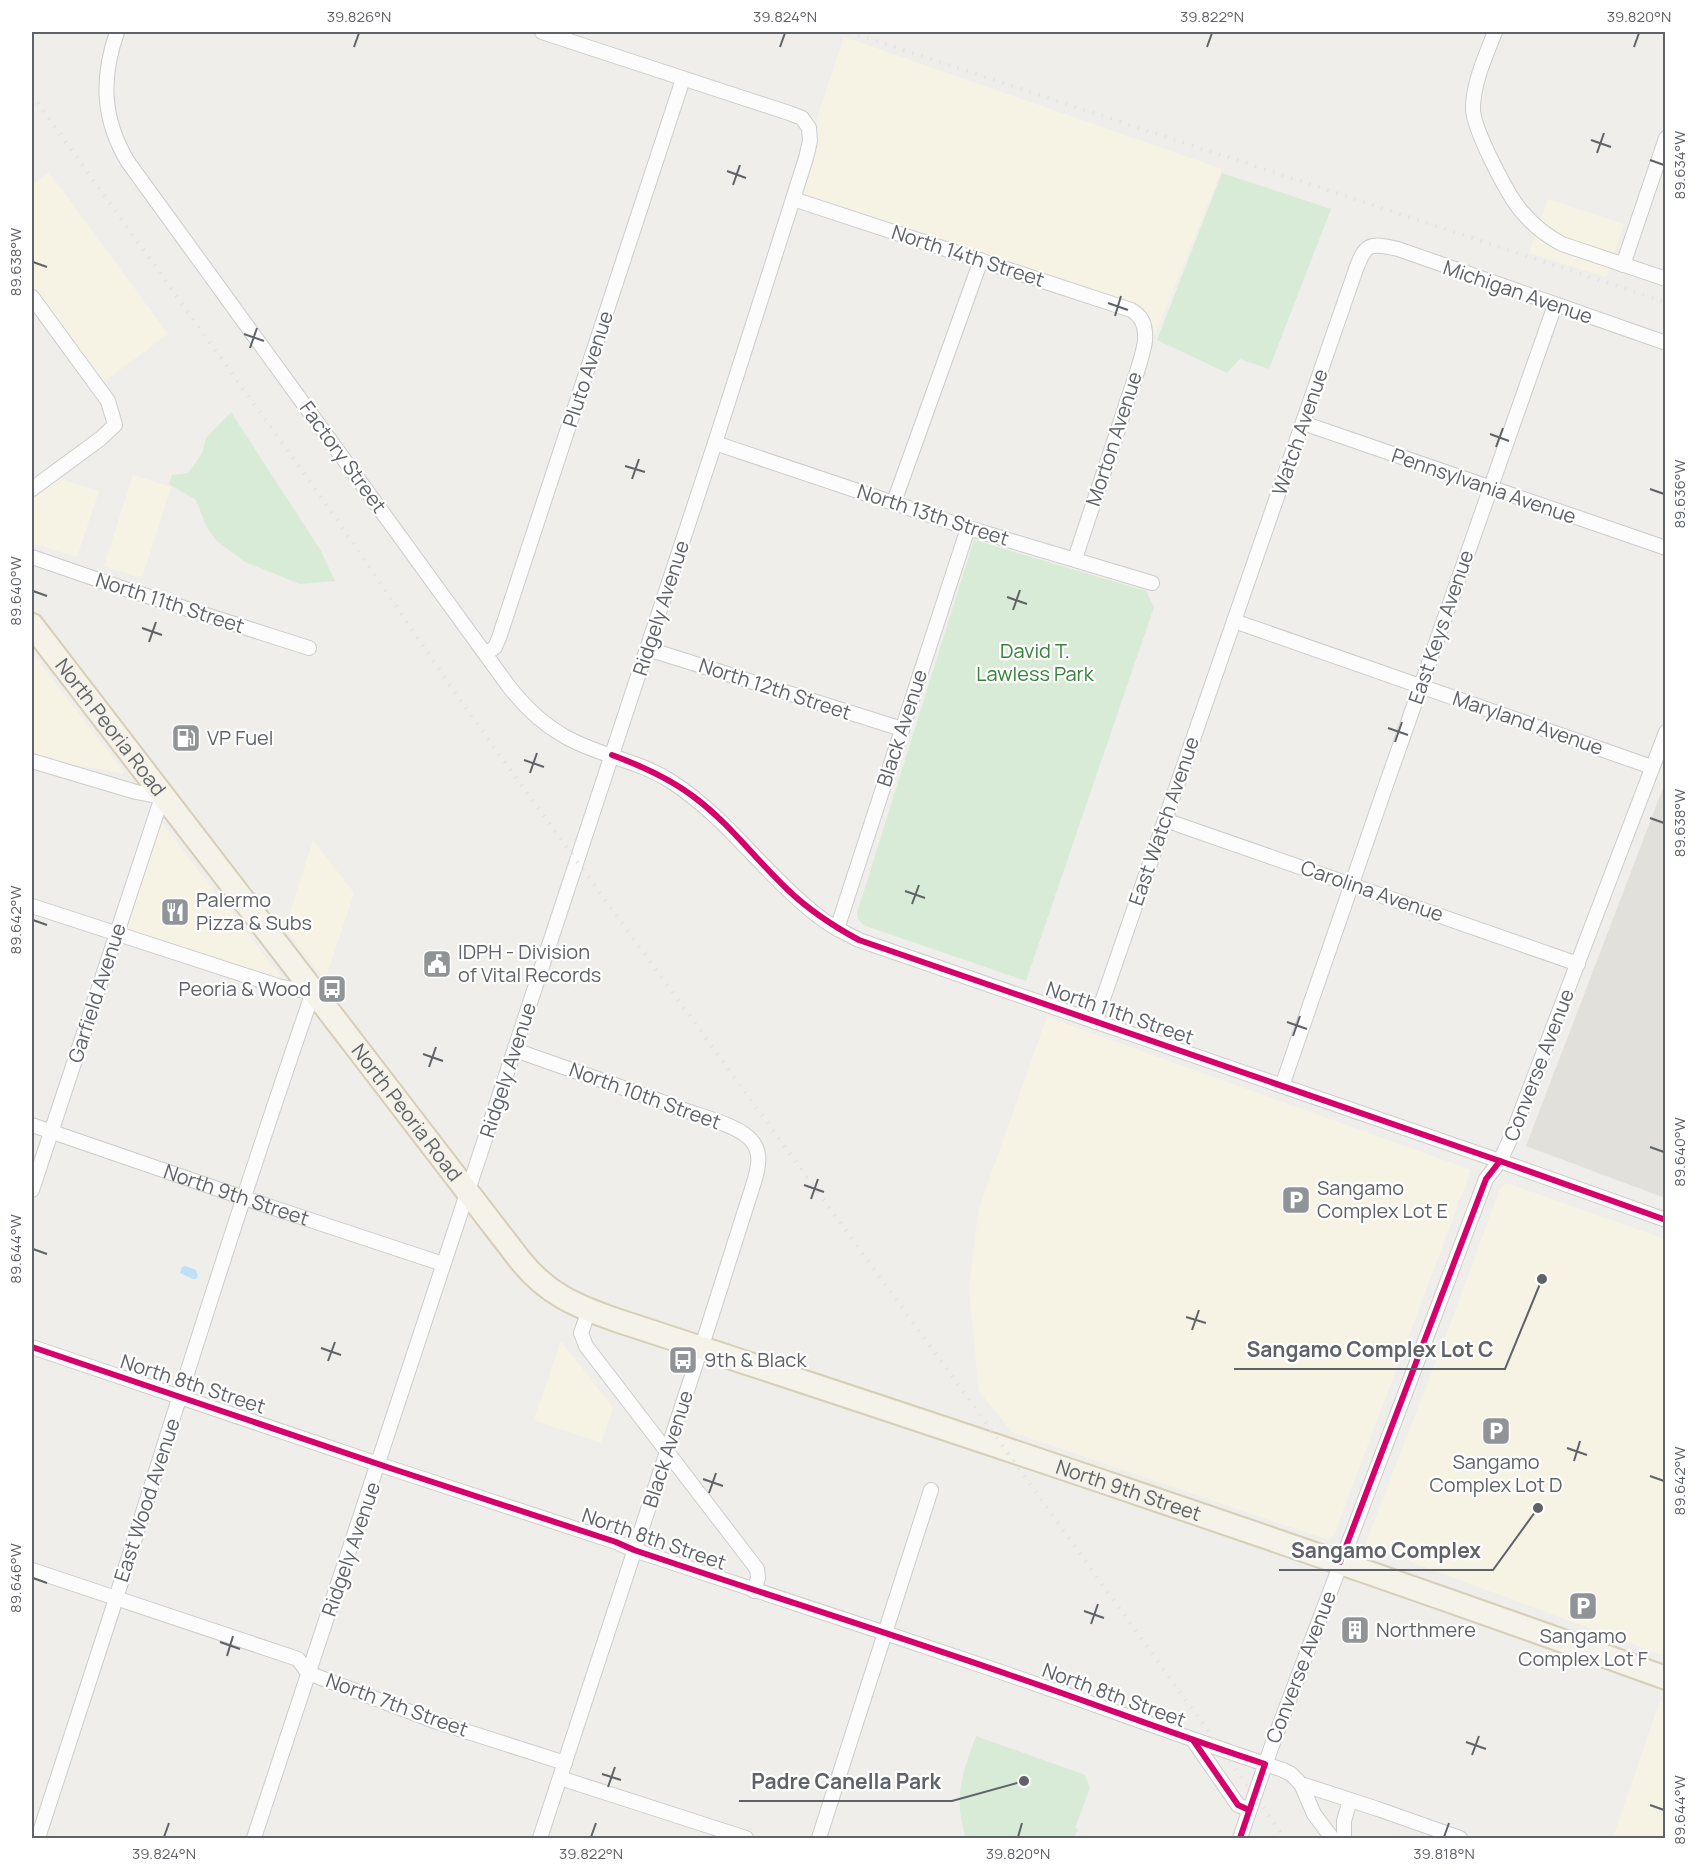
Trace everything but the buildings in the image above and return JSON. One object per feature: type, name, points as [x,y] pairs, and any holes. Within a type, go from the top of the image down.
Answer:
[{"type":"main road","name":"North Peoria Road","points":[[32,625],[162,797],[534,1277],[555,1294],[589,1310]]},
{"type":"main road","name":"North 9th Street","points":[[589,1310],[1341,1562],[1665,1678]]},
{"type":"street","name":"Factory Street","points":[[117,32],[107,68],[106,98],[110,121],[128,162],[517,697],[537,717],[563,736],[612,755]]},
{"type":"street","points":[[542,32],[683,79]]},
{"type":"street","points":[[1495,32],[1477,83],[1473,109],[1480,135],[1521,211],[1548,237],[1562,244],[1665,279]]},
{"type":"street","name":"Ridgely Avenue","points":[[254,1839],[716,443],[806,158],[810,141],[809,128],[802,118],[683,79]]},
{"type":"street","name":"Pluto Avenue","points":[[486,654],[495,647],[499,638],[683,79]]},
{"type":"street","points":[[1623,265],[1665,138]]},
{"type":"street","name":"North 14th Street","points":[[794,199],[1131,310],[1141,318]]},
{"type":"street","name":"Michigan Avenue","points":[[1369,246],[1398,249],[1665,343]]},
{"type":"street","name":"Watch Avenue","points":[[1234,621],[1360,258],[1369,246]]},
{"type":"street","points":[[894,502],[981,260]]},
{"type":"street","points":[[32,297],[108,401],[115,424],[100,439],[32,489]]},
{"type":"street","name":"East Keys Avenue","points":[[1282,1086],[1420,685],[1555,305]]},
{"type":"street","name":"Morton Avenue","points":[[1075,559],[1112,450],[1145,340],[1141,318]]},
{"type":"street","name":"Pennsylvania Avenue","points":[[1303,423],[1665,548]]},
{"type":"street","name":"North 13th Street","points":[[716,443],[968,528],[1152,583]]},
{"type":"street","name":"Black Avenue","points":[[837,929],[968,528]]},
{"type":"street","name":"North 11th Street","points":[[32,557],[309,648]]},
{"type":"street","name":"Maryland Avenue","points":[[1234,621],[1652,767]]},
{"type":"street","name":"East Watch Avenue","points":[[1095,1022],[1234,621]]},
{"type":"street","name":"North 12th Street","points":[[648,649],[902,729]]},
{"type":"street","name":"Converse Avenue","points":[[1242,1838],[1265,1764],[1486,1179],[1500,1161],[1578,964],[1665,732]]},
{"type":"street","name":"North 11th Street","points":[[612,755],[654,772],[695,798],[732,832],[787,890],[837,929],[859,940],[1665,1220]]},
{"type":"street","points":[[32,761],[162,797]]},
{"type":"street","name":"Garfield Avenue","points":[[32,1190],[162,797]]},
{"type":"street","name":"Carolina Avenue","points":[[1165,820],[1578,964]]},
{"type":"street","points":[[32,906],[281,987],[313,992]]},
{"type":"street","name":"East Wood Avenue","points":[[38,1839],[244,1198],[313,992]]},
{"type":"street","name":"North 10th Street","points":[[515,1050],[728,1126],[749,1138],[758,1150],[759,1160]]},
{"type":"street","name":"North 9th Street","points":[[32,1125],[443,1264]]},
{"type":"street","name":"Black Avenue","points":[[540,1839],[701,1348],[759,1160]]},
{"type":"street","points":[[589,1310],[581,1333],[586,1346],[757,1569],[758,1578],[754,1591]]},
{"type":"street","name":"North 8th Street","points":[[32,1347],[1034,1683],[1265,1764],[1291,1774],[1301,1784],[1460,1839]]},
{"type":"street","points":[[819,1839],[931,1490]]},
{"type":"street","name":"North 7th Street","points":[[32,1570],[298,1659],[308,1673],[437,1722],[565,1763]]},
{"type":"street","points":[[1193,1740],[1238,1806],[1249,1810]]},
{"type":"street","points":[[560,1778],[746,1839]]},
{"type":"street","points":[[1301,1784],[1314,1814],[1332,1839]]},
{"type":"street","points":[[1344,1839],[1344,1821],[1350,1800]]},
{"type":"shaded area","points":[[844,37],[1222,169],[1155,335],[1150,318],[1133,302],[802,193],[818,124],[817,118]]},
{"type":"shaded area","points":[[49,172],[168,334],[101,384],[32,285],[32,185]]},
{"type":"shaded area","points":[[1548,199],[1624,224],[1606,277],[1529,253]]},
{"type":"shaded area","points":[[133,475],[171,487],[142,578],[104,566]]},
{"type":"shaded area","points":[[58,478],[99,491],[77,557],[32,543],[32,498]]},
{"type":"shaded area","points":[[32,653],[123,771],[121,773],[48,760],[32,753]]},
{"type":"shaded area","points":[[1665,783],[1665,1198],[1526,1146]]},
{"type":"shaded area","points":[[161,822],[281,977],[280,979],[124,928]]},
{"type":"shaded area","points":[[313,840],[354,893],[325,980],[285,929]]},
{"type":"shaded area","points":[[1047,1017],[1471,1170],[1334,1535],[1330,1538],[1314,1535],[1012,1432],[979,1391],[969,1288],[979,1208]]},
{"type":"shaded area","points":[[1506,1183],[1665,1239],[1665,1656],[1365,1545],[1500,1189]]},
{"type":"shaded area","points":[[561,1341],[613,1408],[601,1443],[534,1420]]},
{"type":"shaded area","points":[[1660,1701],[1666,1702],[1665,1838],[1613,1838]]},
{"type":"green space","points":[[1222,173],[1331,209],[1269,369],[1240,359],[1227,373],[1157,340]]},
{"type":"green space","points":[[231,412],[321,551],[335,581],[300,584],[245,562],[217,541],[207,528],[196,500],[169,484],[172,475],[188,473],[202,454],[206,438]]},
{"type":"green space","name":"David T. Lawless Park","points":[[974,540],[1146,591],[1154,607],[1026,981],[863,925],[857,913]]},
{"type":"green space","points":[[976,1736],[1085,1775],[1090,1788],[1075,1828],[1078,1829],[1074,1838],[966,1838],[960,1810],[961,1786]]},
{"type":"water","points":[[182,1267],[196,1270],[198,1276],[196,1279],[180,1273]]},
{"type":"railway","points":[[849,32],[1666,302]]},
{"type":"railway","points":[[32,95],[336,518],[469,713],[1285,1838]]},
{"type":"cycle path","points":[[612,755],[655,773],[694,797],[719,818],[796,898],[822,918],[859,940],[1666,1220]]},
{"type":"cycle path","points":[[1340,1562],[1486,1179],[1500,1161]]},
{"type":"cycle path","points":[[32,1347],[960,1658],[1265,1764],[1240,1838]]},
{"type":"cycle path","points":[[1193,1740],[1238,1805],[1249,1810]]},
{"type":"place","name":"VP Fuel","points":[[186,738]]},
{"type":"place","name":"Palermo Pizza & Subs","points":[[175,912]]},
{"type":"place","name":"IDPH - Division of Vital Records","points":[[437,964]]},
{"type":"place","name":"Peoria & Wood","points":[[332,989]]},
{"type":"place","name":"Sangamo Complex Lot E","points":[[1296,1200]]},
{"type":"place","name":"Sangamo Complex Lot C","points":[[1542,1279]]},
{"type":"place","name":"9th & Black","points":[[683,1360]]},
{"type":"place","name":"Sangamo Complex Lot D","points":[[1496,1431]]},
{"type":"place","name":"Sangamo Complex","points":[[1538,1508]]},
{"type":"place","name":"Sangamo Complex Lot F","points":[[1583,1606]]},
{"type":"place","name":"Northmere","points":[[1355,1630]]},
{"type":"place","name":"Padre Canella Park","points":[[1024,1781]]}]
